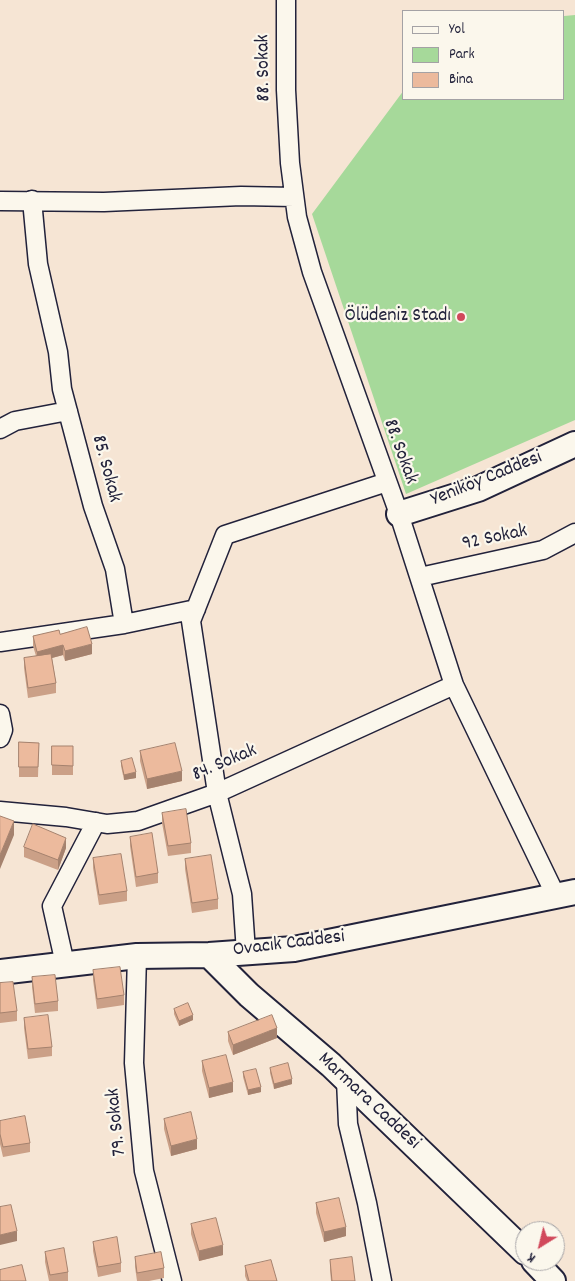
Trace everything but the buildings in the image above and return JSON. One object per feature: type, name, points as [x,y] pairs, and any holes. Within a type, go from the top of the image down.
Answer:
[{"type":"street","name":"88. Sokak","points":[[286,0],[286,90],[290,163],[297,217],[312,272],[399,514],[454,685],[566,894]]},
{"type":"street","points":[[0,200],[104,202],[241,196],[294,197]]},
{"type":"street","name":"85. Sokak","points":[[32,200],[38,264],[58,352],[62,388],[92,506],[115,570],[124,624]]},
{"type":"street","points":[[0,429],[16,421],[68,411]]},
{"type":"street","name":"Yeniköy Caddesi","points":[[399,514],[478,489],[575,444]]},
{"type":"street","points":[[246,952],[242,894],[217,793],[191,621],[225,535],[387,482]]},
{"type":"street","name":"92 Sokak","points":[[420,577],[543,550],[575,533]]},
{"type":"street","points":[[0,642],[124,624],[196,609]]},
{"type":"street","name":"84. Sokak","points":[[0,811],[107,824],[138,820],[217,793],[454,685]]},
{"type":"street","points":[[0,714],[3,730],[0,738]]},
{"type":"street","points":[[65,964],[52,906],[96,822]]},
{"type":"street","name":"Ovacık Caddesi","points":[[0,972],[137,956],[209,955],[294,949],[566,894]]},
{"type":"street","name":"Marmara Caddesi","points":[[209,955],[249,995],[346,1080],[515,1242]]},
{"type":"street","name":"79. Sokak","points":[[137,956],[134,1063],[144,1171],[172,1281]]},
{"type":"street","points":[[346,1080],[348,1124],[367,1203],[382,1281]]},
{"type":"street","points":[[544,1271],[553,1281]]},
{"type":"green space","name":"Ölüdeniz Stadı","points":[[575,15],[575,420],[406,494],[312,214],[402,93],[402,100],[565,100],[565,16]]},
{"type":"place","name":"Ölüdeniz Stadı","points":[[461,317]]}]
